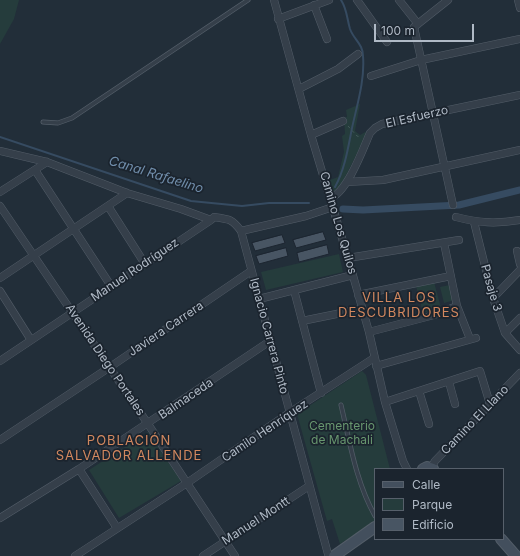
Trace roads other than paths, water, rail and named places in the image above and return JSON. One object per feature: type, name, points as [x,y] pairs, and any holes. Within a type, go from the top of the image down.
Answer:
[{"type":"main road","points":[[334,556],[374,528]]},
{"type":"main road","points":[[502,540],[516,556]]},
{"type":"street","name":"Camino Los Quilos","points":[[274,0],[298,89],[353,275],[361,309],[369,332],[385,402],[403,461],[407,468]]},
{"type":"street","points":[[278,19],[317,3],[329,0]]},
{"type":"street","points":[[356,0],[387,42]]},
{"type":"street","points":[[399,0],[418,24]]},
{"type":"street","points":[[518,0],[520,8]]},
{"type":"street","points":[[445,1],[414,27],[453,205]]},
{"type":"street","points":[[317,3],[327,39]]},
{"type":"street","points":[[370,76],[421,60],[520,39]]},
{"type":"street","points":[[298,89],[338,69],[358,54]]},
{"type":"street","name":"El Esfuerzo","points":[[330,198],[334,197],[340,192],[347,182],[370,133],[382,124],[520,95]]},
{"type":"street","points":[[312,135],[343,121]]},
{"type":"street","points":[[0,150],[47,162],[127,193],[181,209],[211,220],[214,217],[227,219],[234,222],[241,231],[306,216],[333,207]]},
{"type":"street","points":[[347,182],[383,180],[520,150]]},
{"type":"street","points":[[0,192],[47,162]]},
{"type":"street","points":[[35,170],[111,286]]},
{"type":"street","points":[[0,278],[127,193]]},
{"type":"street","name":"Avenida Diego Portales","points":[[0,206],[110,367],[235,556]]},
{"type":"street","points":[[108,206],[145,264]]},
{"type":"street","points":[[456,217],[474,222],[503,223],[520,220]]},
{"type":"street","name":"Manuel Rodríguez","points":[[0,361],[211,220]]},
{"type":"street","name":"Pasaje 3","points":[[474,222],[493,298],[505,333],[520,350]]},
{"type":"street","name":"Ignacio Carrera Pinto","points":[[241,231],[289,413],[328,554],[330,556]]},
{"type":"street","points":[[348,258],[459,240]]},
{"type":"street","points":[[376,366],[473,338],[457,306],[444,243]]},
{"type":"street","points":[[517,251],[520,264]]},
{"type":"street","points":[[493,298],[520,270]]},
{"type":"street","name":"Javiera Carrera","points":[[0,440],[251,271]]},
{"type":"street","points":[[259,299],[353,275]]},
{"type":"street","points":[[358,295],[451,276]]},
{"type":"street","points":[[294,290],[321,393]]},
{"type":"street","points":[[0,292],[31,340]]},
{"type":"street","points":[[369,332],[434,315],[457,306]]},
{"type":"street","points":[[302,322],[361,309]]},
{"type":"street","points":[[505,333],[520,318]]},
{"type":"street","name":"Balmaceda","points":[[0,518],[80,469],[270,342]]},
{"type":"street","name":"Camilo Henríquez","points":[[75,556],[374,358]]},
{"type":"street","points":[[385,402],[480,371],[490,404]]},
{"type":"street","name":"Camino El Llano","points":[[430,468],[520,373]]},
{"type":"street","points":[[449,382],[455,404]]},
{"type":"street","points":[[420,391],[429,424]]},
{"type":"street","points":[[80,469],[117,528]]},
{"type":"street","name":"Manuel Montt","points":[[203,556],[309,486]]},
{"type":"lane","points":[[43,122],[58,123],[72,118],[248,0]]},
{"type":"lane","points":[[341,405],[358,475],[366,498],[374,514]]},
{"type":"waterway","points":[[335,187],[344,166],[348,151],[363,74],[362,48],[350,29],[346,10],[341,0]]},
{"type":"waterway","name":"Canal Rafaelino","points":[[0,137],[191,201],[242,206],[269,203],[309,203]]},
{"type":"waterway","name":"Canal Rafaelino","points":[[343,209],[363,210],[459,205],[520,190]]},
{"type":"district","name":"VILLA LOS DESCUBRIDORES","points":[[399,306]]},
{"type":"district","name":"POBLACIÓN SALVADOR ALLENDE","points":[[129,448]]},
{"type":"park label","name":"Cementerio de Machali","points":[[342,433]]}]
